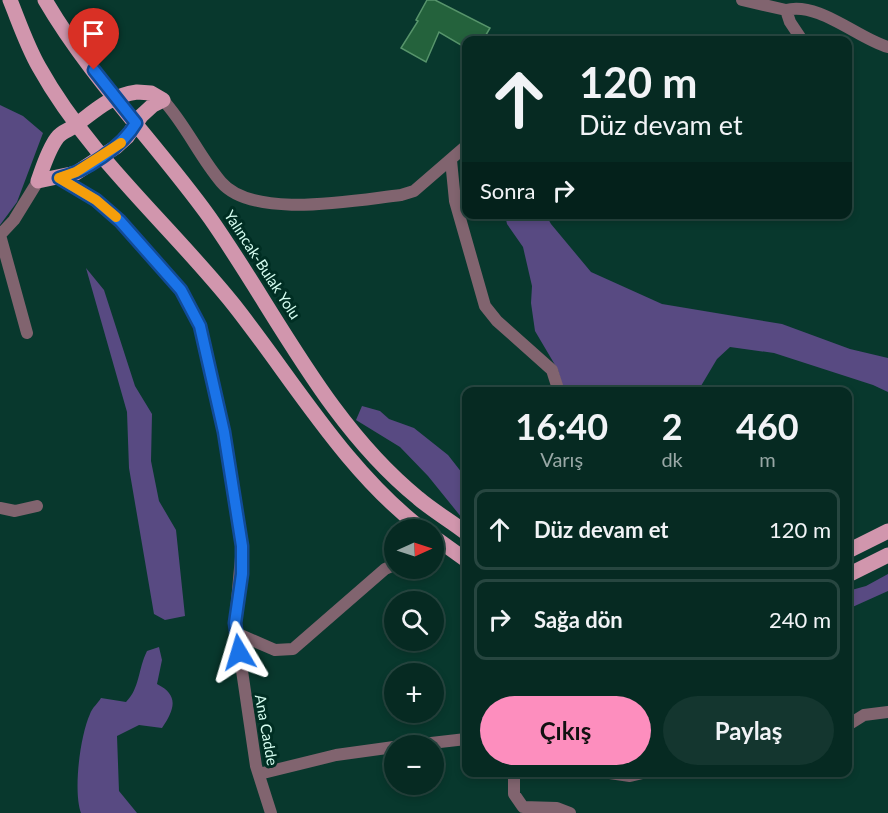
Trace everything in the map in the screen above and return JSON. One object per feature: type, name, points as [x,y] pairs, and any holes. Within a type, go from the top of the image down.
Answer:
[{"type":"main road","points":[[10,0],[39,68],[76,124],[101,156],[233,304],[319,420],[379,489],[411,519]]},
{"type":"main road","name":"Yalıncak-Bulak Yolu","points":[[45,0],[114,97],[210,219],[254,289],[347,424],[418,498],[462,530]]},
{"type":"main road","points":[[38,181],[58,137],[94,108],[114,97],[144,92],[163,99]]},
{"type":"main road","points":[[38,181],[59,178],[76,172],[123,142],[136,123],[153,105],[163,99]]},
{"type":"main road","points":[[852,549],[888,531]]},
{"type":"main road","points":[[444,544],[462,557]]},
{"type":"main road","points":[[852,573],[888,555]]},
{"type":"street","points":[[742,0],[786,10],[793,8],[834,19],[888,47]]},
{"type":"street","points":[[786,10],[790,22],[799,36]]},
{"type":"street","points":[[163,99],[185,125],[213,172],[232,194],[270,205],[401,195],[414,191],[462,150]]},
{"type":"street","points":[[451,160],[455,201],[485,306],[497,321],[552,370],[557,387]]},
{"type":"street","name":"Ana Cadde","points":[[59,178],[106,208],[187,300],[200,326],[230,472],[242,546],[236,633],[243,690],[259,774],[271,813]]},
{"type":"street","points":[[27,333],[0,235],[14,220],[38,181]]},
{"type":"street","points":[[0,508],[15,511],[37,506]]},
{"type":"street","points":[[236,633],[275,650],[293,649],[384,571]]},
{"type":"street","points":[[852,722],[864,715],[888,712]]},
{"type":"street","points":[[444,742],[462,739]]},
{"type":"street","points":[[259,774],[336,755],[384,748]]},
{"type":"street","points":[[514,777],[514,794],[523,807],[556,808],[570,813]]},
{"type":"shaded area","points":[[0,105],[23,116],[43,133],[17,202],[0,225]]},
{"type":"shaded area","points":[[506,219],[548,219],[591,272],[662,304],[782,324],[850,349],[888,358],[888,392],[774,353],[730,347],[717,359],[700,387],[563,387],[558,370],[535,331],[531,303],[532,286],[523,247]]},
{"type":"shaded area","points":[[86,268],[104,290],[135,386],[152,414],[151,461],[159,501],[176,530],[185,616],[165,620],[154,614],[129,468],[127,412]]},
{"type":"shaded area","points":[[362,406],[380,411],[389,419],[414,428],[448,455],[462,473],[462,518],[428,476],[400,447],[356,420]]},
{"type":"shaded area","points":[[888,574],[888,591],[852,607],[852,590],[866,586]]},
{"type":"shaded area","points":[[159,647],[162,660],[157,684],[164,688],[172,698],[170,715],[162,728],[139,725],[117,736],[119,791],[137,813],[81,813],[78,791],[79,764],[83,736],[91,712],[101,698],[126,702],[134,691],[147,651]]},
{"type":"building","points":[[427,0],[435,0],[490,28],[485,36],[462,36],[462,46],[439,32],[426,62],[401,48],[418,21],[416,20]]},
{"type":"slow traffic","points":[[116,217],[96,200],[59,178],[84,168],[121,143]]},
{"type":"route","points":[[94,70],[136,123],[123,142],[116,147],[84,168],[59,178],[96,200],[120,221],[181,290],[200,326],[224,432],[242,546],[242,574],[235,623],[239,652]]}]
